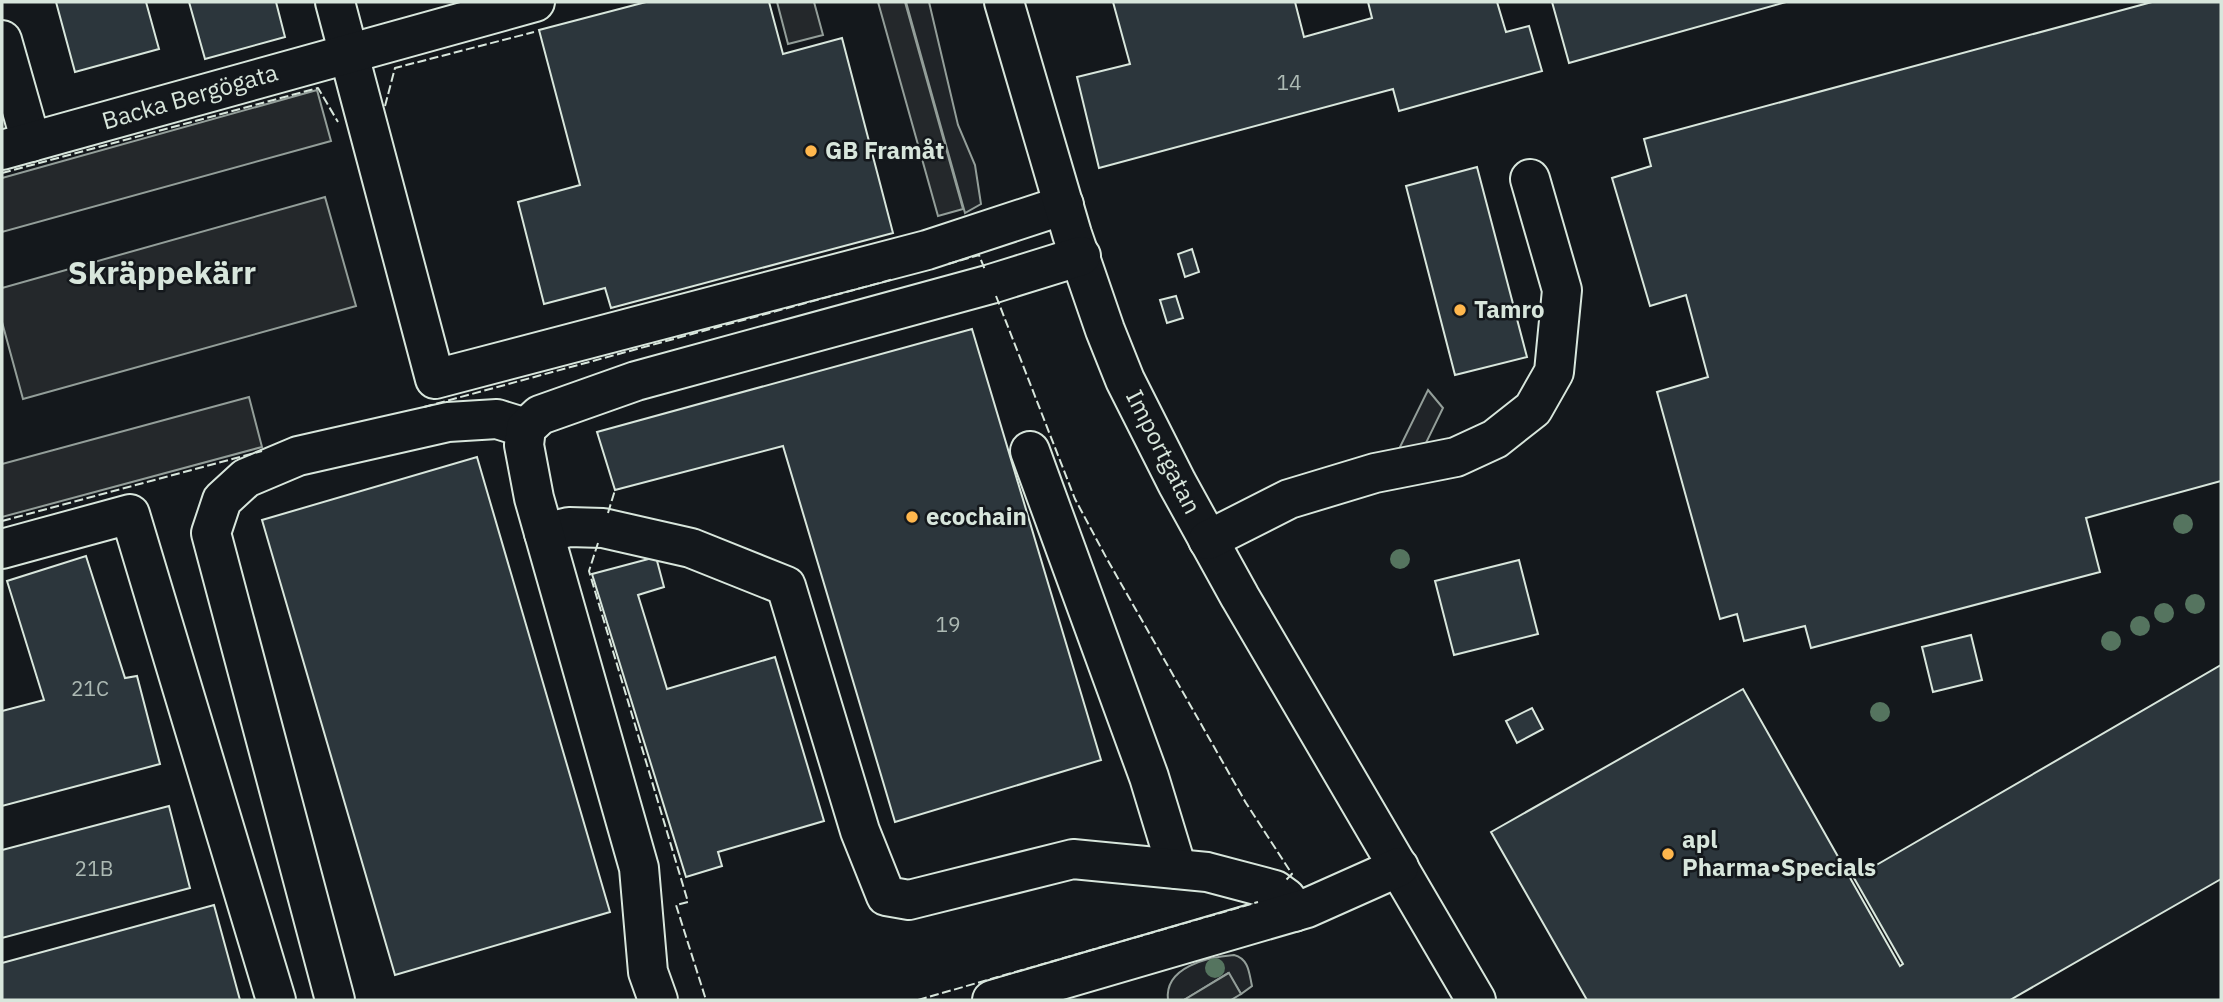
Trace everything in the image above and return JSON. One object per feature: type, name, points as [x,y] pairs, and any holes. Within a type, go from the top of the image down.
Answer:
[{"type":"street","points":[[335,2],[435,379],[926,250],[1064,205]]},
{"type":"street","name":"Backa Bergögata","points":[[2,40],[16,146],[535,2]]},
{"type":"street","name":"Importgatan","points":[[1004,2],[1064,205],[1105,330],[1125,380],[1209,540],[1476,1000]]},
{"type":"street","points":[[1209,540],[1289,499],[1375,473],[1455,457],[1495,439],[1534,408],[1554,372],[1562,290],[1530,179]]},
{"type":"street","points":[[657,1000],[648,972],[639,868],[534,498],[524,445],[527,428],[540,415],[636,381],[978,288],[1081,256]]},
{"type":"street","points":[[335,1000],[211,533],[222,500],[246,478],[298,456],[448,422],[497,419],[527,428]]},
{"type":"street","points":[[1030,451],[1149,778],[1177,869]]},
{"type":"street","points":[[2,549],[130,514],[276,1000]]},
{"type":"street","points":[[544,533],[569,527],[603,528],[691,548],[786,586],[860,831],[886,896],[909,900],[1073,859],[1207,872],[1275,890],[1286,898],[1294,912]]},
{"type":"street","points":[[992,1000],[1294,912],[1399,867]]},
{"type":"shaded area","points":[[777,2],[814,2],[823,35],[788,44]]},
{"type":"shaded area","points":[[878,2],[905,2],[963,209],[938,216]]},
{"type":"shaded area","points":[[906,2],[929,2],[958,125],[975,165],[981,204],[965,213]]},
{"type":"shaded area","points":[[317,90],[331,141],[2,232],[2,178]]},
{"type":"shaded area","points":[[325,197],[356,306],[23,399],[2,322],[2,288]]},
{"type":"shaded area","points":[[1428,390],[1443,408],[1425,445],[1398,451]]},
{"type":"shaded area","points":[[249,397],[262,447],[2,517],[2,464]]},
{"type":"shaded area","points":[[1234,955],[1245,963],[1252,986],[1241,994],[1228,973],[1184,1000],[1168,1000],[1173,979],[1180,972],[1201,961]]},
{"type":"shaded area","points":[[1229,973],[1241,994],[1231,1000],[1184,1000]]},
{"type":"building","points":[[56,2],[146,2],[159,49],[75,72]]},
{"type":"building","points":[[189,2],[276,2],[285,37],[205,59]]},
{"type":"building","points":[[646,2],[769,2],[783,54],[842,38],[893,233],[611,308],[605,288],[544,304],[518,202],[580,185],[539,30]]},
{"type":"building","points":[[1113,2],[1295,2],[1304,37],[1372,18],[1368,2],[1497,2],[1506,32],[1529,26],[1542,71],[1399,111],[1393,89],[1099,168],[1077,77],[1130,64]]},
{"type":"building","points":[[1552,2],[1786,2],[1569,63]]},
{"type":"building","points":[[2152,2],[2221,2],[2221,481],[2086,518],[2100,572],[1811,648],[1805,626],[1744,641],[1737,614],[1720,619],[1657,392],[1708,377],[1686,295],[1650,306],[1612,178],[1651,166],[1644,139]]},
{"type":"building","points":[[1477,167],[1527,357],[1455,375],[1406,186]]},
{"type":"building","points":[[1192,249],[1199,272],[1185,277],[1178,254]]},
{"type":"building","points":[[1176,296],[1183,318],[1167,323],[1160,300]]},
{"type":"building","points":[[972,329],[1101,760],[895,822],[783,446],[615,490],[597,432]]},
{"type":"building","points":[[477,457],[610,912],[395,975],[262,520]]},
{"type":"building","points":[[86,556],[125,678],[137,676],[160,764],[2,806],[2,711],[44,700],[7,581]]},
{"type":"building","points":[[656,557],[664,587],[638,595],[667,689],[775,657],[824,821],[718,852],[722,866],[686,877],[592,574]]},
{"type":"building","points":[[1519,560],[1538,634],[1454,655],[1435,581]]},
{"type":"building","points":[[1971,635],[1982,680],[1933,692],[1922,647]]},
{"type":"building","points":[[2221,665],[2221,879],[2010,1000],[1587,1000],[1491,832],[1743,689],[1900,966],[1903,964],[1854,878]]},
{"type":"building","points":[[1532,708],[1543,729],[1517,743],[1506,721]]},
{"type":"building","points":[[169,806],[190,888],[2,938],[2,850]]},
{"type":"building","points":[[214,905],[240,1000],[2,1000],[2,963]]},
{"type":"fence","points":[[385,106],[395,68],[534,32]]},
{"type":"fence","points":[[2,173],[318,88],[338,122]]},
{"type":"fence","points":[[948,264],[979,255],[985,270]]},
{"type":"fence","points":[[424,407],[894,279]]},
{"type":"fence","points":[[996,296],[1075,499],[1246,803],[1292,874],[1285,881]]},
{"type":"fence","points":[[2,521],[262,451]]},
{"type":"fence","points":[[608,513],[615,490]]},
{"type":"fence","points":[[598,543],[589,571],[688,902],[676,905],[706,1000]]},
{"type":"fence","points":[[918,1000],[1258,902]]},
{"type":"place","name":"GB Framåt","points":[[811,151]]},
{"type":"place","name":"Tamro","points":[[1460,310]]},
{"type":"place","name":"ecochain","points":[[912,517]]},
{"type":"place","name":"apl Pharma•Specials","points":[[1668,854]]},
{"type":"district","name":"Skräppekärr","points":[[162,273]]}]
